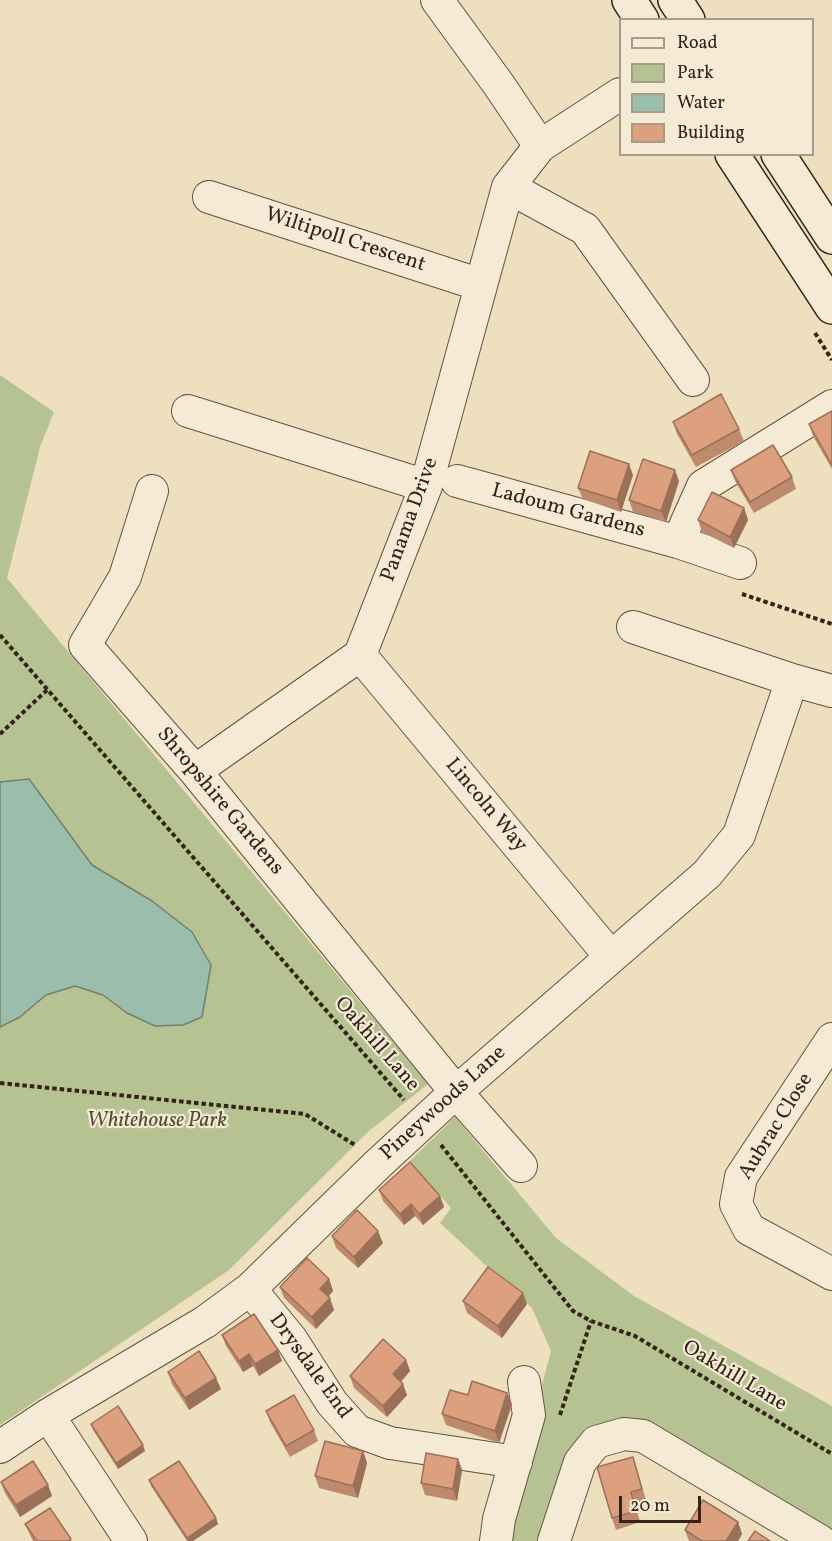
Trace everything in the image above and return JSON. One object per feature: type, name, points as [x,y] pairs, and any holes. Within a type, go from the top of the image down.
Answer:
[{"type":"street","points":[[437,0],[540,146]]},
{"type":"street","points":[[629,0],[641,18]]},
{"type":"street","points":[[675,0],[687,18]]},
{"type":"street","name":"Panama Drive","points":[[360,655],[426,486],[508,188],[540,146],[619,95]]},
{"type":"street","points":[[733,156],[832,307]]},
{"type":"street","points":[[779,156],[832,237]]},
{"type":"street","points":[[508,188],[585,229],[693,380]]},
{"type":"street","name":"Wiltipoll Crescent","points":[[209,197],[481,285]]},
{"type":"street","points":[[678,542],[703,486],[832,406]]},
{"type":"street","points":[[188,411],[426,486]]},
{"type":"street","name":"Ladoum Gardens","points":[[457,482],[678,542],[740,562]]},
{"type":"street","name":"Shropshire Gardens","points":[[152,491],[125,577],[85,645],[195,771],[456,1092],[521,1166]]},
{"type":"street","points":[[633,627],[832,691]]},
{"type":"street","points":[[195,771],[360,655]]},
{"type":"street","name":"Lincoln Way","points":[[360,655],[611,957]]},
{"type":"street","name":"Pineywoods Lane","points":[[0,1448],[48,1415],[205,1322],[250,1289],[378,1164],[456,1092],[707,874],[739,835],[792,680]]},
{"type":"street","name":"Aubrac Close","points":[[832,1039],[741,1177],[736,1204],[749,1229],[832,1275]]},
{"type":"street","name":"Drysdale End","points":[[250,1289],[291,1339],[332,1403],[357,1431],[390,1443],[516,1462]]},
{"type":"street","points":[[496,1541],[499,1519],[529,1415],[524,1382]]},
{"type":"street","points":[[48,1415],[132,1541]]},
{"type":"street","points":[[554,1541],[580,1461],[596,1442],[624,1434],[643,1436],[820,1541]]},
{"type":"path","name":"Oakhill Lane","points":[[0,635],[423,1122],[573,1311],[591,1322],[635,1336],[832,1454]]},
{"type":"path","points":[[0,734],[47,690]]},
{"type":"path","points":[[0,1083],[305,1114],[355,1144],[378,1164]]},
{"type":"green space","name":"Whitehouse Park","points":[[0,375],[54,412],[40,447],[7,578],[428,1084],[369,1131],[229,1270],[0,1425]]},
{"type":"green space","points":[[455,1117],[556,1238],[634,1296],[832,1406],[832,1541],[645,1432],[592,1438],[547,1541],[501,1541],[551,1351],[532,1308],[440,1223],[451,1208],[410,1161]]},
{"type":"water","points":[[29,779],[92,865],[152,901],[192,932],[211,965],[202,1017],[183,1025],[155,1026],[127,1013],[103,995],[75,986],[46,995],[20,1017],[0,1027],[0,782]]},
{"type":"building","points":[[721,394],[739,429],[692,455],[673,422]]},
{"type":"building","points":[[832,411],[832,465],[809,424]]},
{"type":"building","points":[[773,445],[792,477],[750,502],[731,470]]},
{"type":"building","points":[[590,451],[629,464],[617,500],[578,488]]},
{"type":"building","points":[[643,459],[675,470],[661,511],[629,500]]},
{"type":"building","points":[[712,492],[744,508],[730,537],[698,520]]},
{"type":"building","points":[[410,1162],[440,1196],[419,1214],[411,1204],[400,1214],[379,1190]]},
{"type":"building","points":[[357,1210],[378,1231],[354,1257],[332,1236]]},
{"type":"building","points":[[307,1258],[329,1279],[320,1289],[330,1298],[312,1317],[280,1287]]},
{"type":"building","points":[[488,1267],[523,1293],[498,1326],[463,1301]]},
{"type":"building","points":[[254,1314],[278,1350],[255,1364],[249,1354],[239,1361],[222,1335]]},
{"type":"building","points":[[383,1339],[406,1360],[393,1374],[403,1384],[383,1406],[350,1376]]},
{"type":"building","points":[[199,1351],[216,1378],[185,1398],[168,1372]]},
{"type":"building","points":[[472,1381],[507,1393],[495,1431],[442,1414],[450,1390],[468,1395]]},
{"type":"building","points":[[294,1395],[314,1430],[286,1446],[266,1411]]},
{"type":"building","points":[[118,1406],[143,1445],[116,1463],[91,1424]]},
{"type":"building","points":[[325,1441],[363,1451],[353,1486],[315,1476]]},
{"type":"building","points":[[426,1453],[458,1459],[453,1489],[421,1483]]},
{"type":"building","points":[[633,1457],[642,1489],[631,1492],[636,1511],[612,1518],[597,1467]]},
{"type":"building","points":[[33,1461],[48,1485],[16,1505],[1,1482]]},
{"type":"building","points":[[179,1461],[216,1518],[187,1538],[149,1480]]},
{"type":"building","points":[[703,1500],[738,1522],[726,1541],[702,1541],[685,1530]]},
{"type":"building","points":[[50,1508],[71,1539],[68,1541],[37,1541],[25,1524]]},
{"type":"building","points":[[755,1531],[770,1541],[748,1541]]}]
